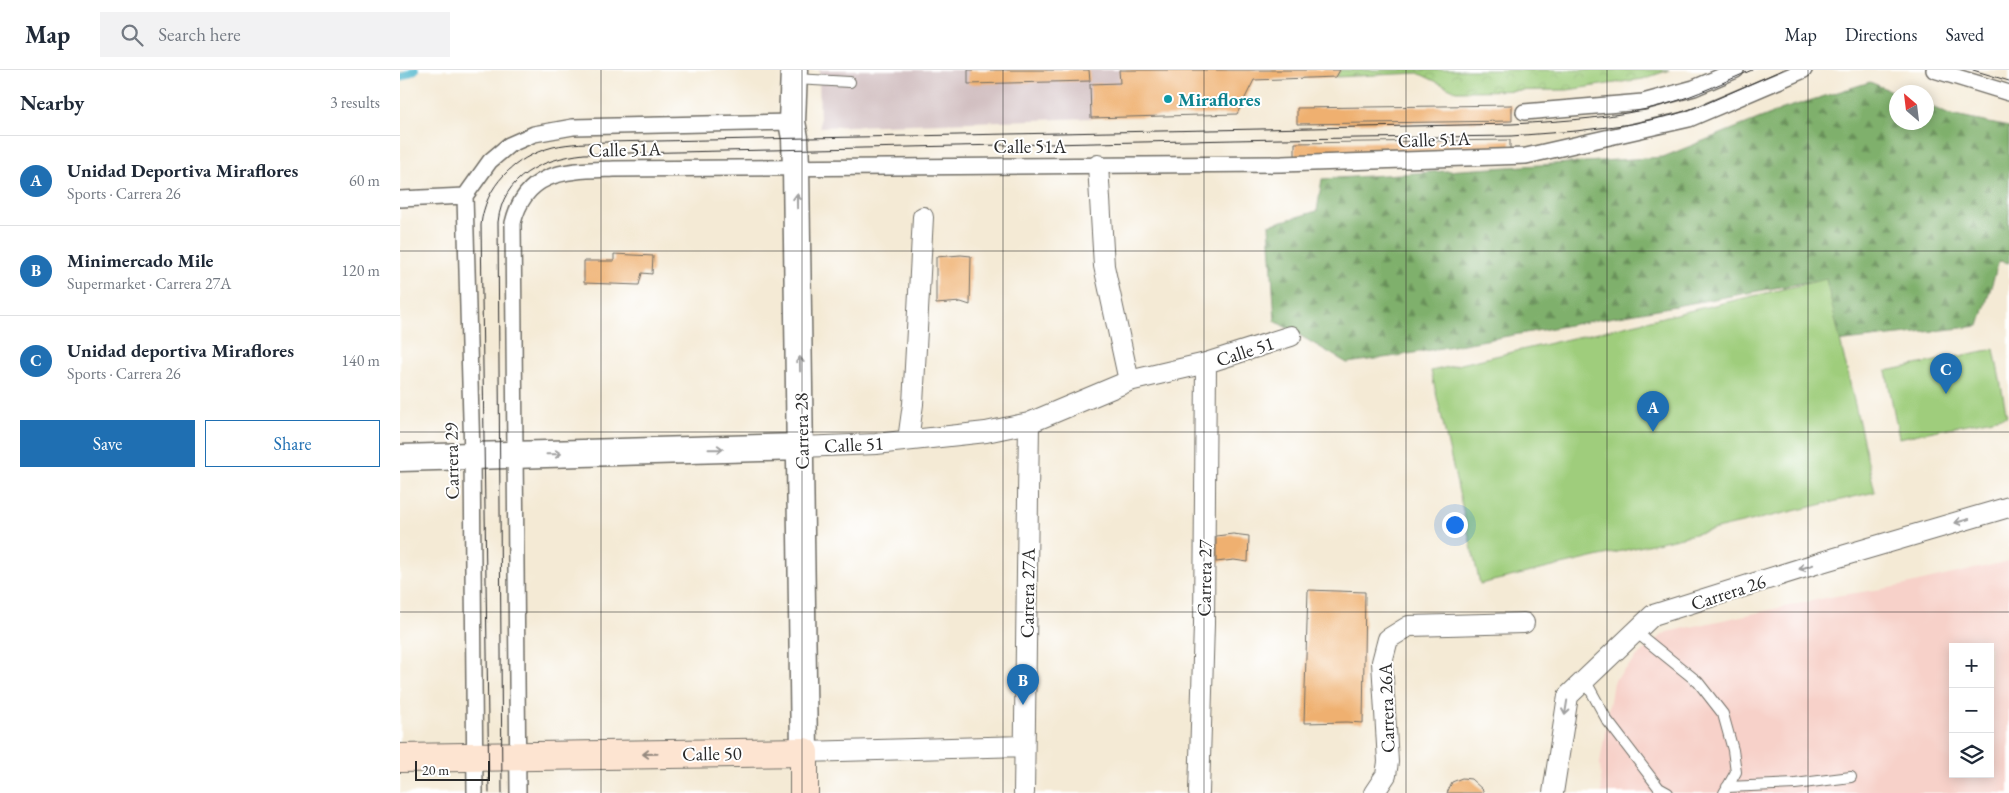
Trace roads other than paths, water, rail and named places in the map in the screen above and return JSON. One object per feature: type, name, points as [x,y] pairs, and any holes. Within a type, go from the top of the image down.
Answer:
[{"type":"main road","name":"Calle 50","points":[[400,758],[804,752]]},
{"type":"main road","name":"Carrera 28","points":[[804,752],[804,793]]},
{"type":"street","points":[[1524,112],[1643,102],[1694,88],[1736,70]]},
{"type":"street","name":"Calle 51A","points":[[515,454],[513,223],[516,208],[523,196],[536,183],[555,176],[577,171],[624,168],[1282,164],[1526,156],[1689,119],[1804,70]]},
{"type":"street","points":[[1934,70],[2009,93]]},
{"type":"street","name":"Carrera 28","points":[[795,75],[792,122],[796,138],[804,752]]},
{"type":"street","name":"Calle 51A","points":[[465,196],[490,161],[509,145],[534,134],[572,127],[792,122]]},
{"type":"street","points":[[1098,165],[1104,266],[1129,381]]},
{"type":"street","points":[[400,199],[465,196]]},
{"type":"street","name":"Carrera 29","points":[[465,196],[472,456],[476,793]]},
{"type":"street","points":[[908,440],[913,404],[924,217]]},
{"type":"street","name":"Calle 51","points":[[400,458],[876,444],[986,432],[1029,423],[1129,381],[1206,363],[1292,336]]},
{"type":"street","name":"Carrera 27","points":[[1198,793],[1204,624],[1206,363]]},
{"type":"street","name":"Carrera 27A","points":[[1024,793],[1029,423]]},
{"type":"street","points":[[515,454],[518,793]]},
{"type":"street","name":"Carrera 26","points":[[1552,793],[1568,696],[1653,615],[1825,561],[2009,507]]},
{"type":"street","name":"Carrera 26A","points":[[1374,793],[1386,775],[1388,762],[1382,662],[1388,640],[1409,626],[1524,623]]},
{"type":"street","name":"Calle 50","points":[[804,752],[1024,746]]},
{"type":"lane","points":[[795,75],[850,82]]},
{"type":"lane","points":[[1636,632],[1698,682],[1722,714],[1733,750],[1736,772],[1725,790]]},
{"type":"lane","points":[[1585,680],[1607,720],[1659,788],[1668,793]]},
{"type":"lane","points":[[1725,790],[1795,784],[1851,776]]},
{"type":"waterway","points":[[400,78],[415,70]]},
{"type":"tram line","points":[[489,793],[481,225],[488,198],[495,186],[504,175],[526,158],[553,147],[607,142],[1551,122],[1610,116],[1648,109],[1700,92],[1752,70]]},
{"type":"tram line","points":[[502,793],[498,222],[501,206],[508,193],[516,182],[527,173],[554,160],[584,154],[1511,136],[1576,131],[1631,124],[1673,115],[1705,104],[1782,70]]},
{"type":"tram line","points":[[1973,70],[2009,81]]},
{"type":"place","name":"Miraflores","points":[[1168,99]]},
{"type":"place","name":"Unidad deportiva Miraflores","points":[[1946,394]]},
{"type":"place","name":"Unidad Deportiva Miraflores","points":[[1653,432]]},
{"type":"place","name":"Minimercado Mile","points":[[1023,705]]}]
